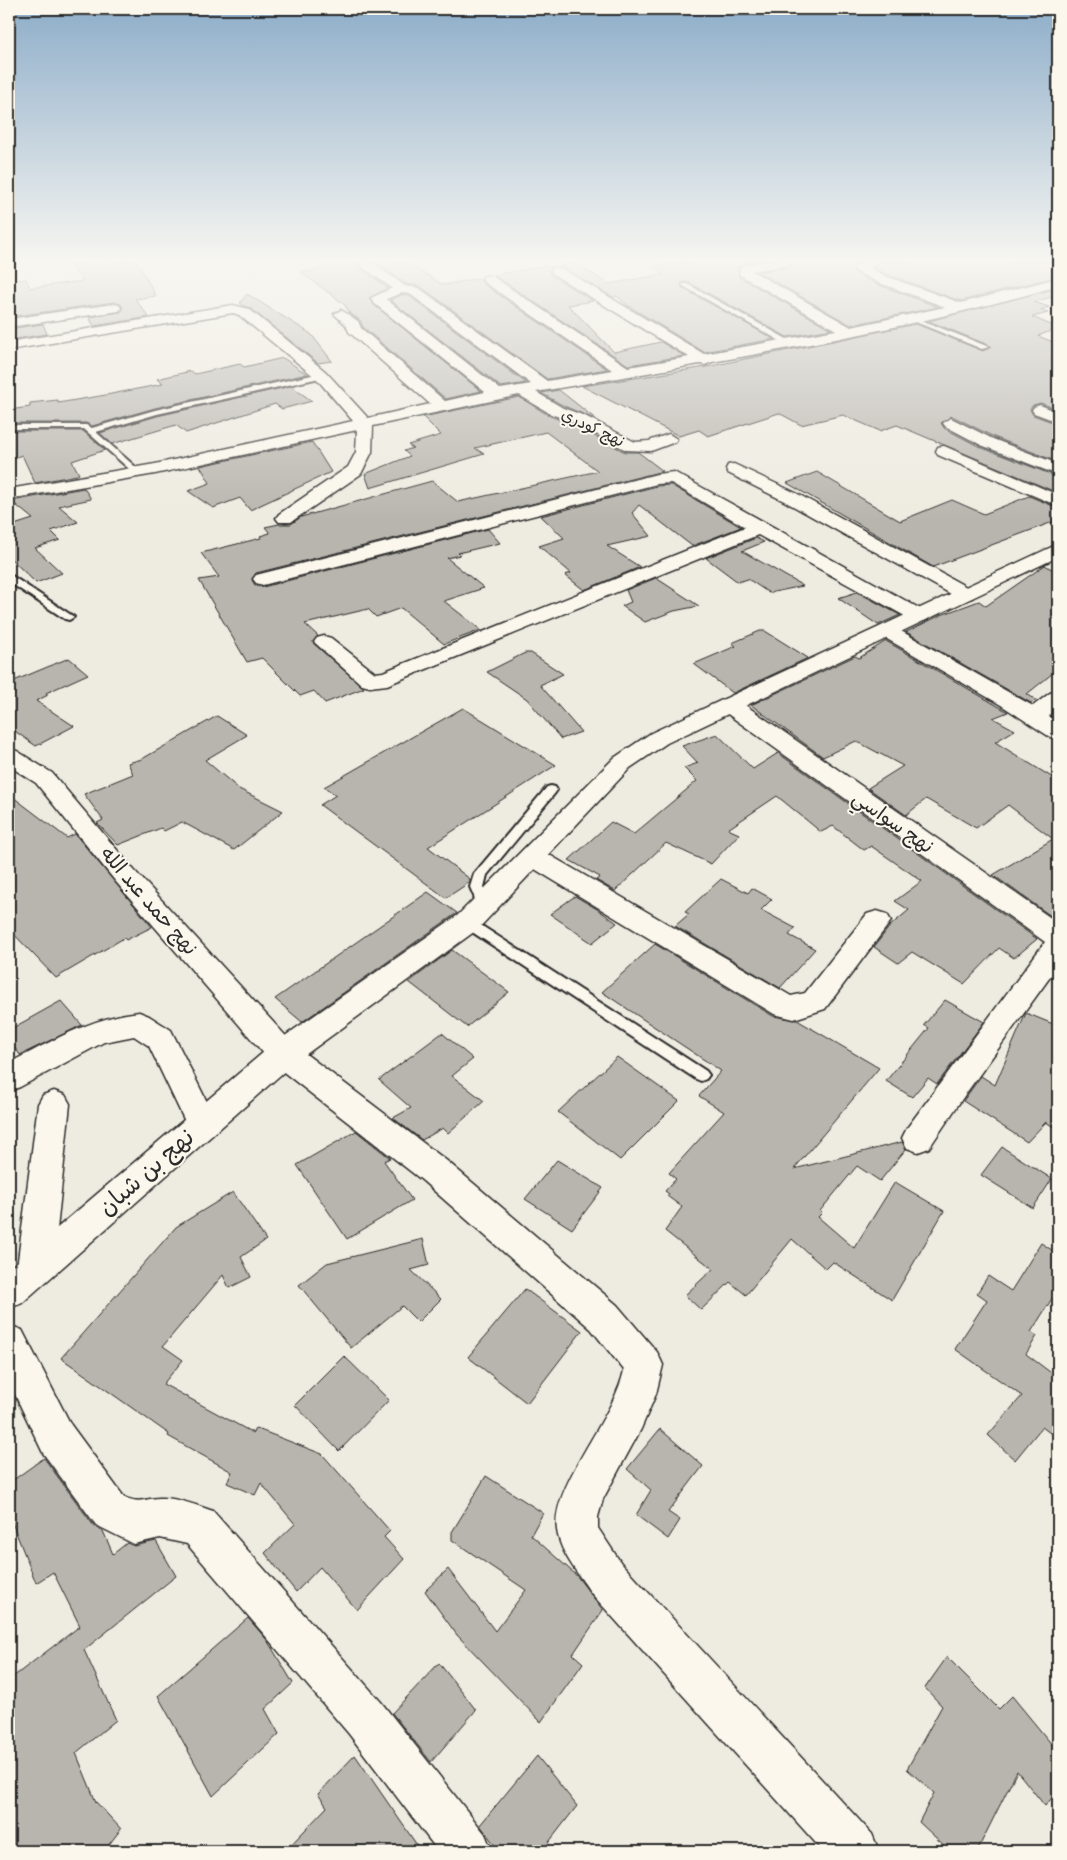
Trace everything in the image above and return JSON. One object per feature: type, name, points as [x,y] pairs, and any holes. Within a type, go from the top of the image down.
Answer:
[{"type":"street","points":[[284,518],[355,470],[364,452],[365,424],[321,375],[287,347]]},
{"type":"street","points":[[374,347],[442,406]]},
{"type":"street","points":[[437,347],[497,394]]},
{"type":"street","points":[[492,347],[544,386]]},
{"type":"street","points":[[588,347],[625,372]]},
{"type":"street","points":[[682,347],[705,361]]},
{"type":"street","points":[[9,494],[136,472],[497,394],[625,372],[705,361],[778,347]]},
{"type":"street","name":"نهج كودري","points":[[522,390],[557,411],[579,419],[632,447],[651,446],[669,439]]},
{"type":"street","points":[[1040,410],[1058,417]]},
{"type":"street","points":[[951,423],[987,442],[1058,470]]},
{"type":"street","points":[[944,451],[1058,500]]},
{"type":"street","points":[[734,469],[790,496],[965,594]]},
{"type":"street","points":[[263,578],[674,477],[759,528],[919,616]]},
{"type":"street","points":[[324,642],[370,680],[387,678],[759,528]]},
{"type":"street","name":"نهج بن شبان","points":[[9,1290],[283,1054],[468,922],[622,763],[659,738],[1058,550]]},
{"type":"street","points":[[887,632],[1034,716],[1058,732]]},
{"type":"street","points":[[1034,716],[1058,698]]},
{"type":"street","name":"نهج سواسي","points":[[730,705],[870,806],[1058,937]]},
{"type":"street","name":"نهج حمد عبد الله","points":[[9,756],[44,778],[125,876],[283,1054],[442,1178],[604,1317],[644,1365],[642,1382],[625,1420],[595,1473],[576,1516],[578,1531],[606,1578],[855,1851]]},
{"type":"street","points":[[532,856],[784,1006],[794,1008],[815,1001],[877,920]]},
{"type":"street","points":[[918,1138],[953,1087],[1058,946]]},
{"type":"street","points":[[9,1078],[94,1033],[113,1027],[140,1024],[160,1038],[202,1124]]},
{"type":"street","points":[[35,1268],[54,1104]]},
{"type":"street","points":[[9,1343],[57,1439],[110,1511],[134,1523],[160,1518],[198,1526],[365,1718],[468,1851]]},
{"type":"lane","points":[[91,431],[155,412],[321,375]]},
{"type":"lane","points":[[9,427],[86,427],[136,472]]},
{"type":"lane","points":[[9,578],[69,617]]},
{"type":"lane","points":[[484,905],[477,887],[481,874],[551,790]]},
{"type":"lane","points":[[468,922],[701,1075]]},
{"type":"building","points":[[298,347],[321,347],[332,361],[318,363]]},
{"type":"building","points":[[386,347],[426,347],[481,391],[446,399]]},
{"type":"building","points":[[450,347],[477,347],[526,383],[501,387]]},
{"type":"building","points":[[503,347],[575,347],[607,369],[547,379]]},
{"type":"building","points":[[601,347],[609,347],[614,352],[638,347],[669,347],[684,356],[628,365]]},
{"type":"building","points":[[695,347],[732,347],[704,352]]},
{"type":"building","points":[[805,347],[973,347],[983,351],[990,347],[1058,347],[1058,410],[1041,403],[1033,405],[1030,409],[1033,415],[1058,424],[1058,462],[994,437],[952,416],[941,423],[944,428],[980,447],[1058,477],[1058,493],[897,425],[880,431],[843,415],[801,425],[779,413],[708,436],[699,430],[679,436],[582,386],[706,367]]},
{"type":"building","points":[[283,358],[307,374],[155,408],[92,426],[86,423],[9,423],[9,410],[30,407],[30,403],[58,400],[58,403],[106,395],[163,384],[157,379],[191,371],[195,374],[240,364],[244,367]]},
{"type":"building","points":[[291,386],[312,401],[282,409],[275,404],[186,433],[176,425],[112,444],[100,433],[157,416]]},
{"type":"building","points":[[559,390],[597,420],[564,406],[541,393]]},
{"type":"building","points":[[519,397],[550,416],[572,424],[625,452],[638,452],[663,471],[256,573],[252,580],[255,585],[263,587],[488,529],[500,543],[458,553],[460,555],[447,558],[484,588],[444,601],[481,630],[444,644],[401,608],[376,617],[368,609],[305,624],[318,636],[313,643],[364,688],[325,703],[314,691],[300,696],[262,658],[247,662],[199,580],[219,577],[201,553],[261,538],[260,536],[270,533],[265,527],[291,524],[301,517],[432,481],[458,502],[598,471],[546,432],[475,448],[484,454],[370,488],[365,474],[410,456],[404,451],[413,448],[408,445],[441,435],[423,417]]},
{"type":"building","points":[[9,431],[83,431],[105,450],[72,461],[79,474],[77,475],[35,483],[22,455],[9,460]]},
{"type":"building","points":[[312,442],[331,472],[250,510],[240,498],[213,508],[188,491],[210,483],[200,466]]},
{"type":"building","points":[[817,472],[900,521],[952,500],[984,514],[1029,496],[1058,508],[1058,520],[933,567],[787,483]]},
{"type":"building","points":[[671,485],[741,527],[692,546],[639,505],[632,513],[651,536],[607,546],[640,567],[584,590],[565,575],[571,573],[539,546],[564,538],[541,516],[657,486]]},
{"type":"building","points":[[84,488],[91,499],[59,506],[78,522],[51,531],[60,540],[35,548],[62,573],[36,583],[9,557],[9,524],[11,526],[33,519],[11,501]]},
{"type":"building","points":[[756,538],[764,542],[742,551],[803,586],[769,593],[748,579],[738,582],[706,558]]},
{"type":"building","points":[[1045,565],[1058,573],[1058,669],[1027,694],[1036,700],[1031,703],[906,632],[941,615],[979,601],[986,606]]},
{"type":"building","points":[[656,578],[699,606],[674,611],[645,622],[622,606],[631,602],[626,590]]},
{"type":"building","points":[[857,592],[900,615],[878,625],[838,598]]},
{"type":"building","points":[[760,631],[765,631],[808,658],[733,693],[694,664],[736,646],[732,643]]},
{"type":"building","points":[[886,641],[1008,712],[993,718],[1015,730],[995,742],[1058,781],[1058,921],[993,875],[1053,839],[1008,805],[976,828],[926,799],[906,815],[868,788],[903,766],[856,741],[823,757],[751,705],[855,656],[859,658]]},
{"type":"building","points":[[525,653],[531,653],[563,674],[540,685],[581,732],[561,739],[527,699],[487,672]]},
{"type":"building","points":[[69,658],[88,674],[46,693],[48,695],[36,701],[74,726],[36,746],[9,727],[9,683]]},
{"type":"building","points":[[463,708],[556,765],[428,847],[470,879],[470,882],[446,898],[320,805],[336,795],[324,787]]},
{"type":"building","points":[[217,716],[247,735],[205,760],[239,789],[283,811],[234,850],[182,822],[164,831],[161,828],[118,845],[97,823],[103,820],[84,794],[133,774],[128,763],[142,759]]},
{"type":"building","points":[[717,734],[753,769],[778,753],[1037,939],[1014,958],[999,948],[964,984],[912,952],[898,963],[874,947],[890,926],[909,910],[895,901],[922,881],[871,846],[864,850],[833,826],[821,832],[777,796],[728,829],[739,834],[711,864],[666,843],[615,891],[596,880],[600,877],[569,860],[611,822],[634,834],[697,781],[684,768],[698,763],[682,746]]},
{"type":"building","points":[[9,794],[67,838],[75,834],[152,927],[126,940],[124,938],[56,978],[9,929]]},
{"type":"building","points":[[721,879],[748,893],[752,888],[772,899],[761,910],[795,928],[789,935],[815,949],[780,988],[675,926],[689,914],[685,912]]},
{"type":"building","points":[[428,892],[457,913],[302,1022],[275,999]]},
{"type":"building","points":[[575,896],[617,923],[592,943],[550,914]]},
{"type":"building","points":[[655,944],[773,1016],[797,1020],[879,1068],[794,1169],[902,1142],[906,1149],[880,1181],[857,1166],[820,1211],[822,1213],[818,1217],[854,1248],[895,1182],[944,1211],[892,1300],[833,1262],[826,1269],[792,1239],[746,1295],[730,1282],[701,1310],[685,1295],[713,1269],[665,1231],[682,1207],[667,1196],[669,1194],[665,1191],[676,1179],[669,1173],[724,1112],[699,1096],[721,1071],[602,992]]},
{"type":"building","points":[[452,950],[509,992],[467,1027],[409,982]]},
{"type":"building","points":[[945,1000],[984,1022],[937,1084],[928,1078],[912,1097],[886,1081],[929,1028],[924,1025]]},
{"type":"building","points":[[61,1001],[82,1025],[20,1055],[9,1040],[9,1030]]},
{"type":"building","points":[[1026,1013],[1058,1026],[1058,1130],[1046,1122],[1027,1142],[963,1101],[981,1076],[995,1085]]},
{"type":"building","points":[[442,1033],[473,1059],[452,1076],[484,1101],[448,1133],[443,1128],[422,1140],[393,1118],[411,1108],[379,1080]]},
{"type":"building","points":[[617,1057],[679,1101],[620,1160],[558,1112]]},
{"type":"building","points":[[356,1131],[390,1158],[384,1161],[412,1200],[347,1239],[297,1165]]},
{"type":"building","points":[[1002,1147],[1052,1179],[1033,1208],[981,1175]]},
{"type":"building","points":[[557,1160],[603,1188],[572,1229],[525,1199]]},
{"type":"building","points":[[233,1192],[266,1240],[241,1257],[251,1277],[229,1288],[223,1275],[163,1346],[183,1360],[163,1384],[253,1433],[255,1428],[322,1454],[390,1531],[384,1537],[404,1559],[357,1610],[320,1567],[296,1592],[265,1553],[295,1524],[261,1483],[255,1495],[227,1483],[232,1472],[168,1436],[169,1434],[61,1358],[176,1227]]},
{"type":"building","points":[[423,1239],[429,1265],[411,1270],[441,1299],[418,1322],[402,1306],[351,1348],[299,1285],[327,1263]]},
{"type":"building","points":[[1041,1243],[1058,1254],[1058,1289],[1031,1332],[1037,1336],[1026,1354],[1058,1378],[1058,1439],[1042,1427],[1015,1460],[988,1435],[1022,1396],[955,1349],[987,1300],[977,1293],[988,1276],[1011,1291]]},
{"type":"building","points":[[525,1289],[582,1331],[527,1403],[468,1357]]},
{"type":"building","points":[[344,1356],[389,1400],[339,1451],[295,1405]]},
{"type":"building","points":[[660,1429],[703,1466],[668,1512],[680,1520],[668,1539],[636,1515],[651,1490],[627,1469]]},
{"type":"building","points":[[44,1458],[94,1526],[103,1531],[113,1554],[127,1543],[134,1546],[156,1541],[176,1576],[84,1650],[116,1720],[76,1753],[96,1802],[121,1829],[104,1851],[9,1851],[9,1680],[80,1626],[53,1572],[36,1583],[9,1515],[9,1483]]},
{"type":"building","points":[[486,1476],[543,1513],[531,1535],[576,1575],[603,1610],[573,1654],[583,1663],[541,1722],[457,1635],[425,1591],[448,1569],[495,1631],[526,1590],[452,1540],[452,1532]]},
{"type":"building","points":[[248,1618],[267,1640],[293,1683],[265,1709],[279,1734],[213,1796],[158,1696]]},
{"type":"building","points":[[947,1657],[999,1709],[1012,1696],[1058,1752],[1058,1791],[1045,1806],[1017,1771],[977,1851],[950,1851],[919,1822],[934,1793],[907,1769],[942,1706],[925,1688]]},
{"type":"building","points":[[439,1663],[476,1710],[431,1762],[392,1713]]},
{"type":"building","points":[[355,1755],[421,1851],[285,1851],[327,1807],[318,1794]]},
{"type":"building","points":[[537,1756],[577,1806],[542,1851],[499,1851],[480,1825]]}]
